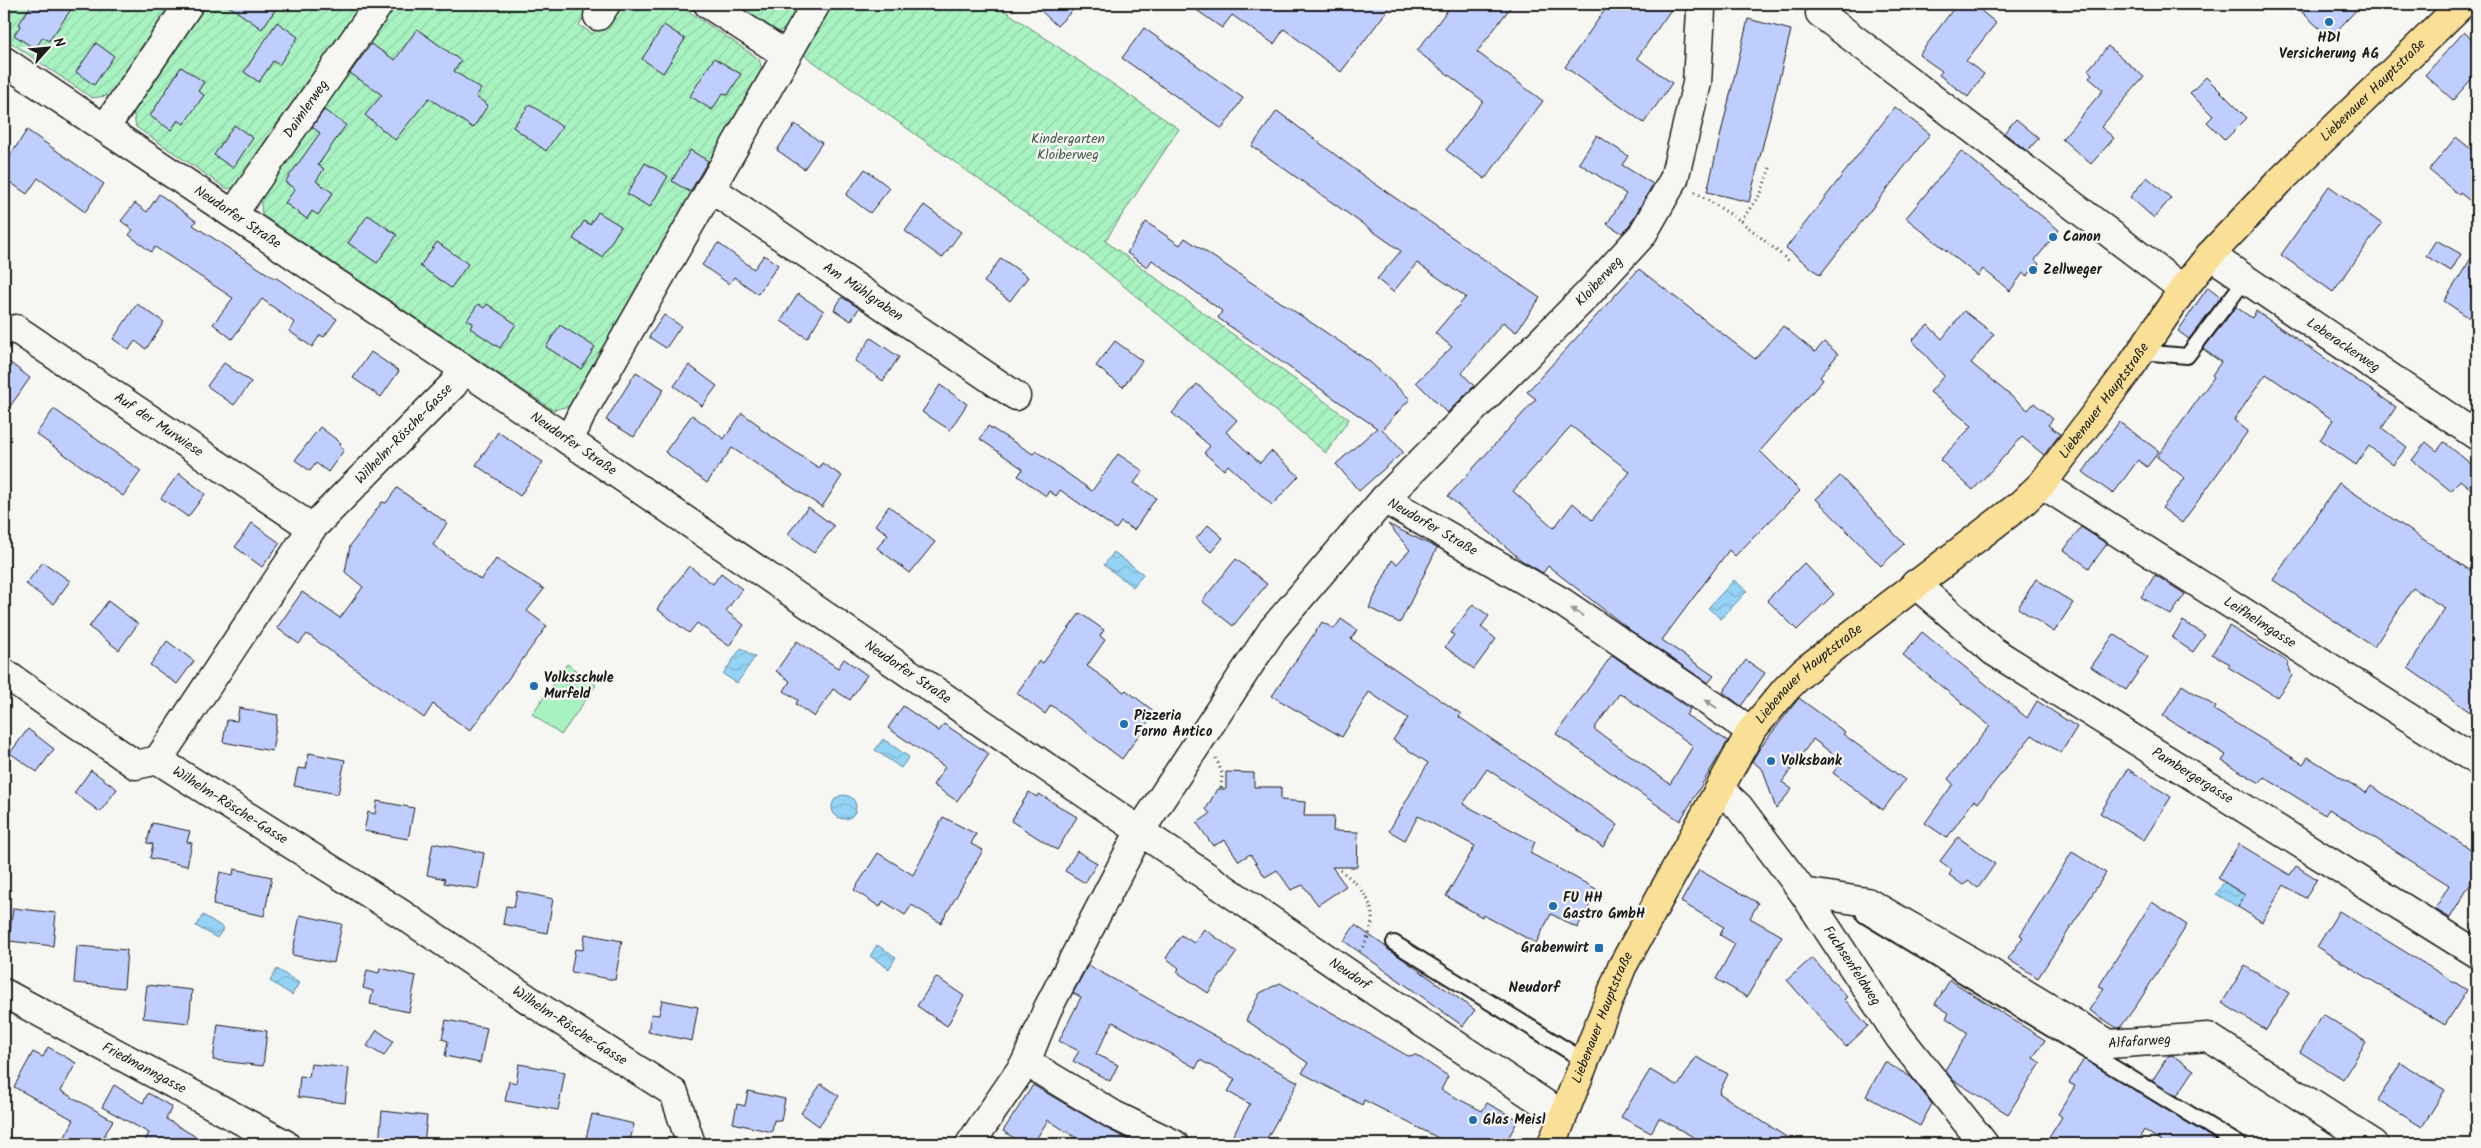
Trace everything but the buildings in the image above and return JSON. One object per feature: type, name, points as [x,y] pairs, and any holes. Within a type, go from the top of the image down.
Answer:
[{"type":"main road","name":"Liebenauer Hauptstraße","points":[[1552,1144],[1622,967],[1751,731],[1804,671],[2021,504],[2042,484],[2140,352],[2183,289],[2210,256],[2280,182],[2462,4]]},
{"type":"street","points":[[105,128],[189,4]]},
{"type":"street","name":"Daimlerweg","points":[[232,214],[378,4]]},
{"type":"street","points":[[708,4],[786,54]]},
{"type":"street","points":[[569,441],[577,422],[816,4]]},
{"type":"street","name":"Kloiberweg","points":[[1384,499],[1588,294],[1642,235],[1674,179],[1697,83],[1701,10],[1699,4]]},
{"type":"street","points":[[1820,13],[2183,289]]},
{"type":"street","name":"Neudorfer Straße","points":[[4,61],[464,369],[1140,831]]},
{"type":"street","name":"Am Mühlgraben","points":[[710,188],[1016,396]]},
{"type":"street","name":"Leberackerweg","points":[[2210,256],[2477,436]]},
{"type":"street","name":"Auf der Murwiese","points":[[4,331],[16,329],[312,528]]},
{"type":"street","name":"Wilhelm-Rösche-Gasse","points":[[464,369],[453,385],[312,528],[158,760],[400,913],[547,1012],[674,1093],[691,1144]]},
{"type":"street","name":"Leifhelmgasse","points":[[2042,484],[2477,761]]},
{"type":"street","name":"Neudorfer Straße","points":[[1026,1062],[1046,1010],[1140,831],[1273,629],[1384,499],[1562,602],[1751,731]]},
{"type":"street","name":"Pambergergasse","points":[[1916,584],[1993,651],[2477,954]]},
{"type":"street","points":[[4,673],[136,765],[158,760]]},
{"type":"street","name":"Fuchsenfeldweg","points":[[1720,789],[1739,806],[1803,892],[1899,1037],[1984,1144]]},
{"type":"street","name":"Neudorf","points":[[1140,831],[1562,1115]]},
{"type":"street","name":"Alfafarweg","points":[[1803,892],[1867,902],[2109,1044],[2208,1038],[2374,1144]]},
{"type":"street","name":"Friedmanngasse","points":[[4,993],[285,1144]]},
{"type":"street","points":[[970,1144],[1026,1062],[1114,1115],[1174,1144]]},
{"type":"lane","points":[[2140,352],[2187,356],[2246,280]]},
{"type":"lane","name":"Alfafarweg","points":[[1854,901],[1865,916],[2239,1144]]},
{"type":"lane","points":[[1394,943],[1584,1061]]},
{"type":"path","points":[[1741,221],[1761,193],[1771,165]]},
{"type":"path","points":[[1674,179],[1741,221],[1789,261]]},
{"type":"path","points":[[1214,755],[1220,762],[1222,773],[1220,789]]},
{"type":"path","points":[[1340,870],[1357,882],[1370,906],[1374,923],[1370,936],[1359,952]]},
{"type":"green space","points":[[4,4],[173,4],[113,95],[92,98],[4,38]]},
{"type":"green space","points":[[204,4],[367,4],[244,185],[227,189],[136,127],[133,111]]},
{"type":"green space","points":[[390,4],[592,4],[579,25],[593,34],[613,4],[678,4],[759,59],[764,75],[573,405],[553,410],[262,215],[260,193]]},
{"type":"green space","points":[[728,4],[810,4],[796,27],[770,33]]},
{"type":"green space","name":"Kindergarten Kloiberweg","points":[[833,4],[995,4],[1179,129],[1105,241],[1349,419],[1326,453],[1091,259],[804,55]]},
{"type":"green space","points":[[567,664],[596,685],[561,735],[532,714]]},
{"type":"water","points":[[1114,552],[1143,574],[1133,587],[1104,565]]},
{"type":"water","points":[[1734,580],[1747,591],[1721,619],[1708,608]]},
{"type":"water","points":[[741,648],[755,657],[737,683],[723,674]]},
{"type":"water","points":[[883,739],[909,757],[901,768],[875,750]]},
{"type":"water","points":[[844,795],[853,798],[856,807],[853,816],[844,819],[835,816],[832,807],[835,798]]},
{"type":"water","points":[[2224,882],[2245,895],[2238,907],[2216,894]]},
{"type":"water","points":[[203,915],[224,928],[217,938],[196,926]]},
{"type":"water","points":[[877,945],[896,957],[889,969],[870,956]]},
{"type":"water","points":[[277,969],[299,983],[292,995],[270,981]]},
{"type":"place","name":"HDI Versicherung AG","points":[[2329,22]]},
{"type":"place","name":"Canon","points":[[2053,237]]},
{"type":"place","name":"Zellweger","points":[[2033,270]]},
{"type":"place","name":"Volksschule Murfeld","points":[[534,686]]},
{"type":"place","name":"Pizzeria Forno Antico","points":[[1124,724]]},
{"type":"place","name":"Volksbank","points":[[1771,761]]},
{"type":"place","name":"FU HH Gastro GmbH","points":[[1553,906]]},
{"type":"place","name":"Grabenwirt","points":[[1599,948]]},
{"type":"place","name":"Glas Meisl","points":[[1473,1120]]},
{"type":"district","name":"Neudorf","points":[[1534,988]]}]
